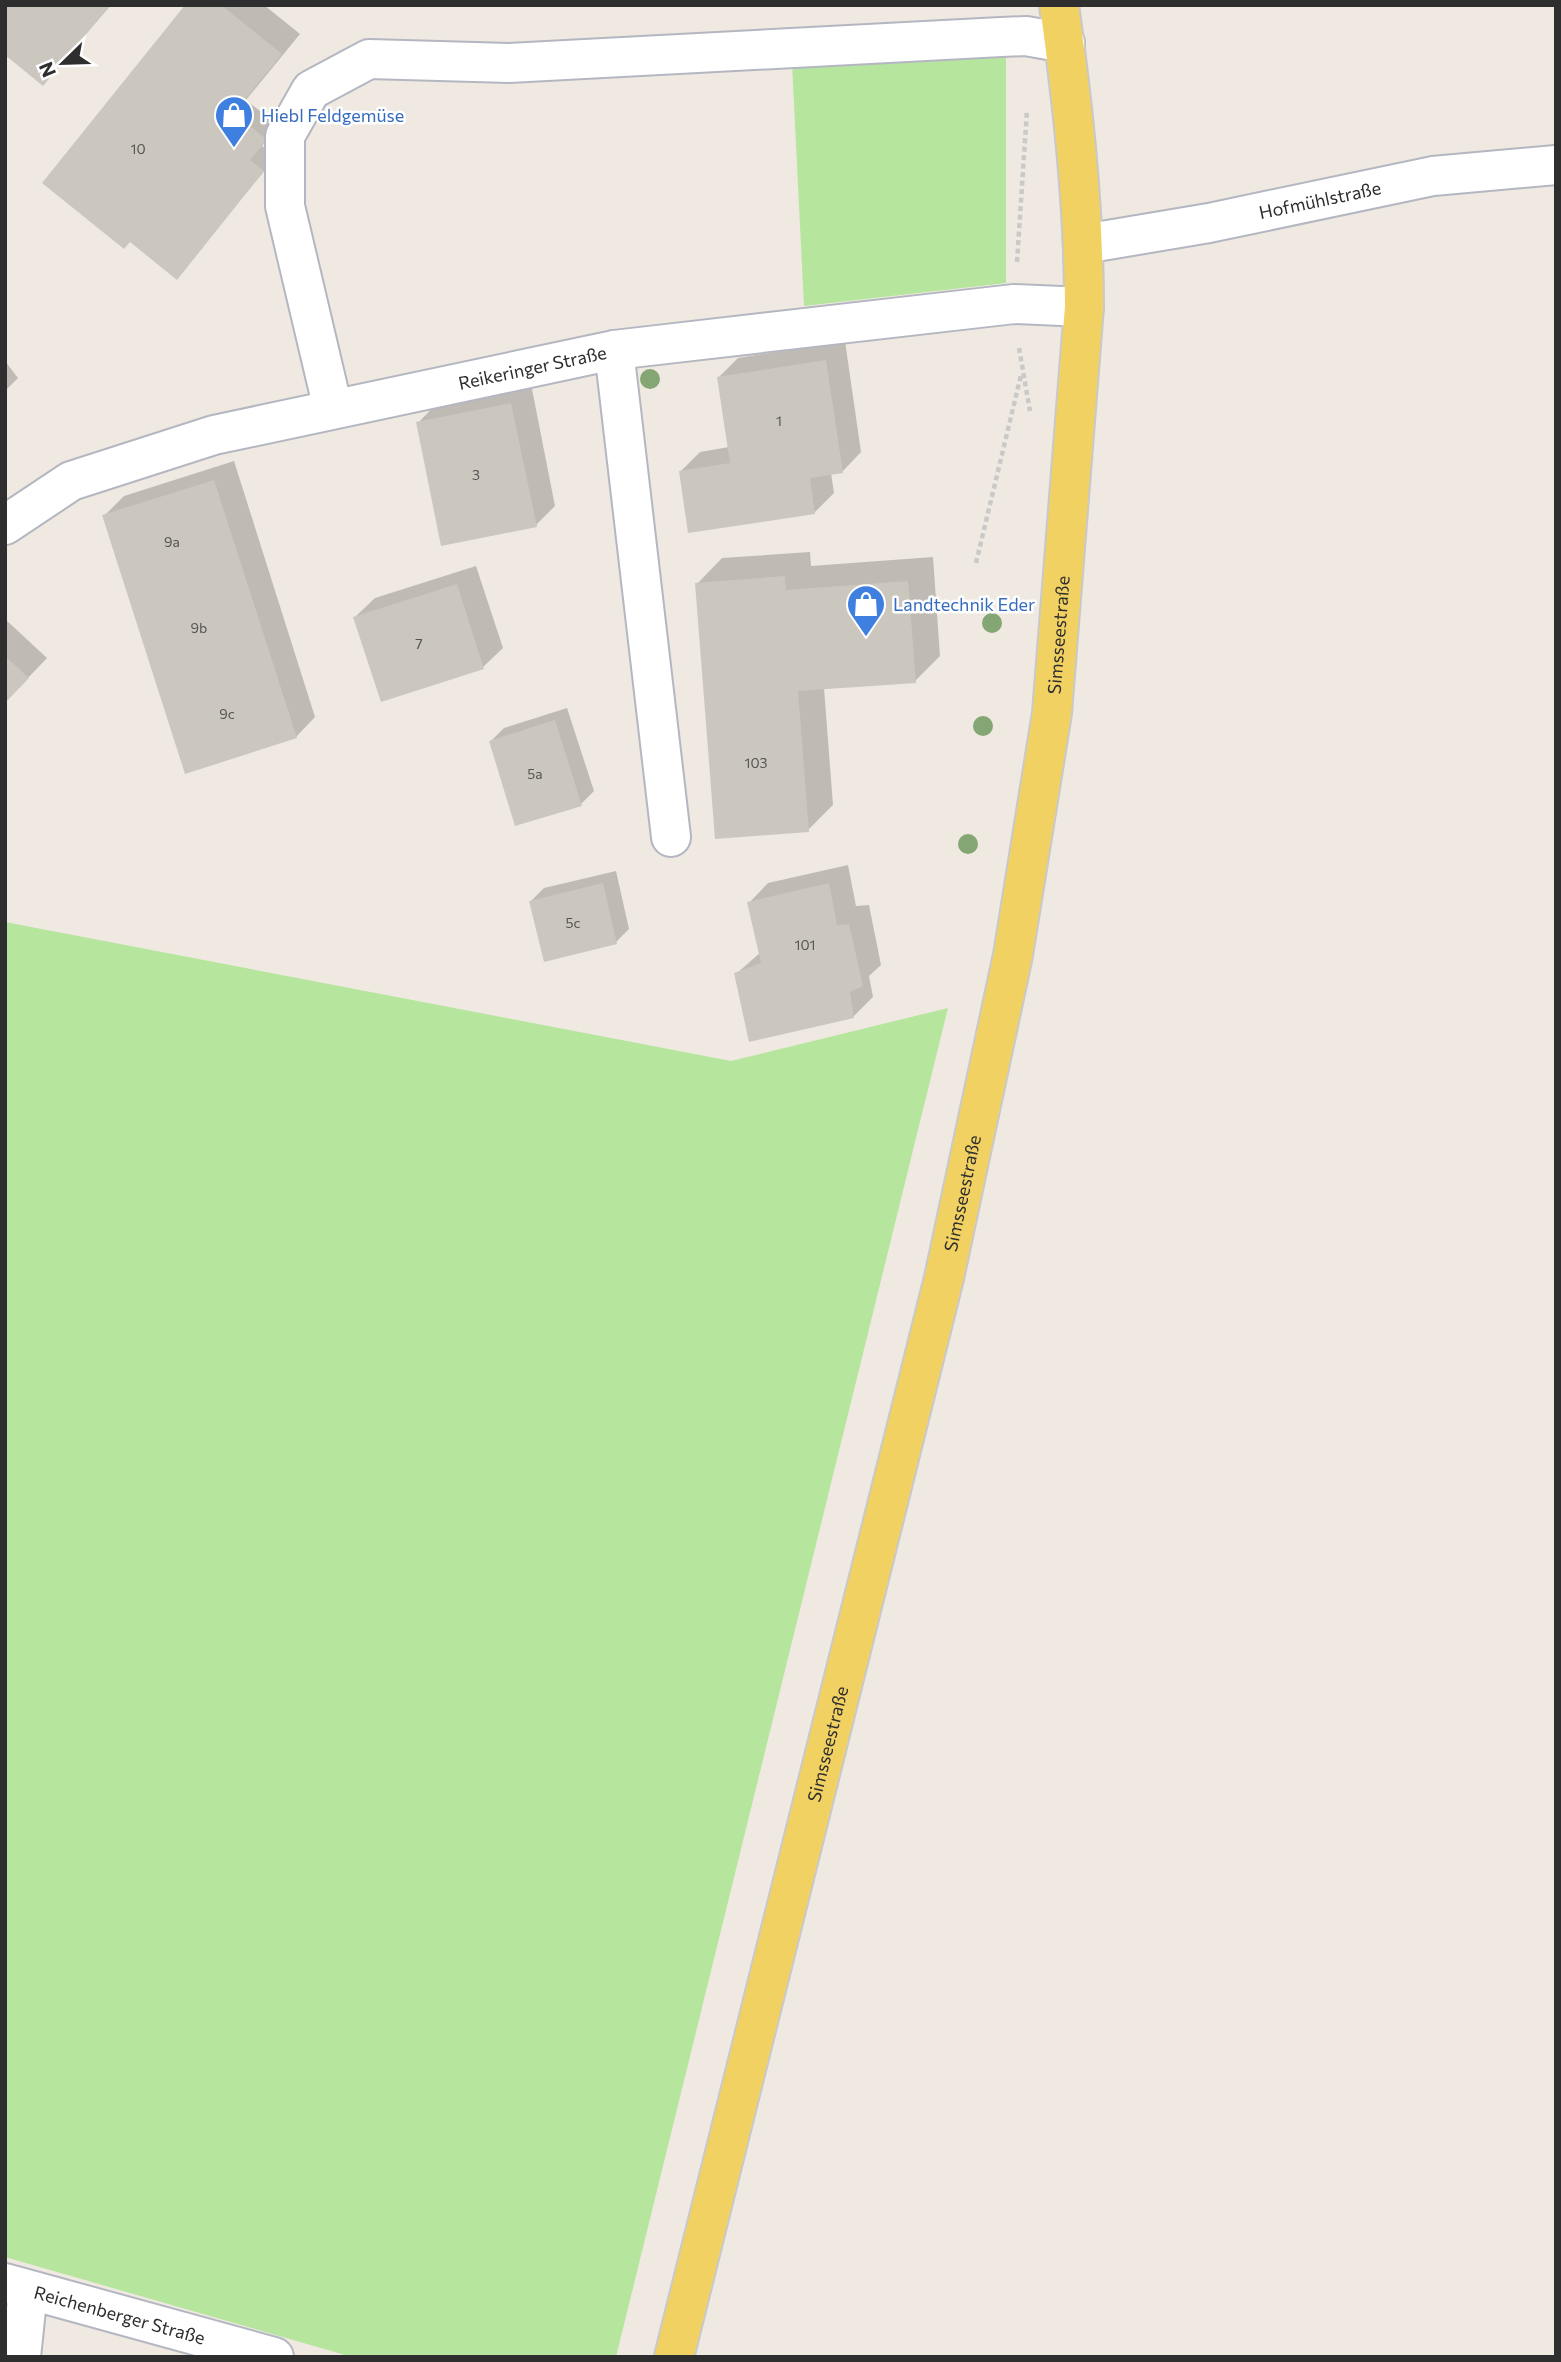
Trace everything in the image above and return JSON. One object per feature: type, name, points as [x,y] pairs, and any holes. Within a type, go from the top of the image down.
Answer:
[{"type":"main road","name":"Simsseestraße","points":[[674,2357],[944,1278],[1010,969],[1052,713],[1084,307],[1084,244],[1059,5]]},
{"type":"street","points":[[333,409],[285,206],[285,136],[311,90],[369,59],[509,63],[1026,36],[1065,43]]},
{"type":"street","name":"Hofmühlstraße","points":[[1084,244],[1209,223],[1433,176],[1556,165]]},
{"type":"street","name":"Reikeringer Straße","points":[[5,525],[71,481],[214,435],[614,349],[1014,304],[1084,307]]},
{"type":"street","points":[[614,349],[671,837]]},
{"type":"street","points":[[17,2287],[21,2357]]},
{"type":"street","name":"Reichenberger Straße","points":[[17,2287],[274,2357]]},
{"type":"path","points":[[1027,107],[1014,304],[1022,371],[1032,421]]},
{"type":"path","points":[[976,563],[1022,371]]},
{"type":"green space","points":[[1006,54],[1006,283],[804,306],[792,63]]},
{"type":"green space","points":[[5,922],[731,1061],[948,1008],[616,2357],[352,2357],[5,2257]]},
{"type":"building","points":[[5,5],[110,5],[43,86],[5,55]]},
{"type":"building","points":[[185,5],[221,5],[282,54],[234,113],[267,140],[250,160],[264,171],[177,280],[130,242],[124,249],[42,183]]},
{"type":"building","points":[[826,360],[843,473],[810,478],[815,514],[688,533],[679,471],[730,463],[717,377]]},
{"type":"building","points":[[511,403],[537,527],[441,546],[416,422]]},
{"type":"building","points":[[214,480],[297,738],[185,774],[102,515]]},
{"type":"building","points":[[785,576],[786,590],[908,581],[916,683],[798,691],[809,832],[715,839],[695,583]]},
{"type":"building","points":[[457,584],[484,669],[381,702],[353,617]]},
{"type":"building","points":[[5,656],[29,678],[5,703]]},
{"type":"building","points":[[555,720],[582,806],[515,826],[489,741]]},
{"type":"building","points":[[603,883],[617,944],[544,962],[529,901]]},
{"type":"building","points":[[829,883],[837,925],[849,924],[863,986],[850,992],[854,1018],[749,1042],[734,973],[761,963],[747,902]]},
{"type":"place","name":"Hiebl Feldgemüse","points":[[234,149]]},
{"type":"place","name":"Landtechnik Eder","points":[[866,638]]}]
